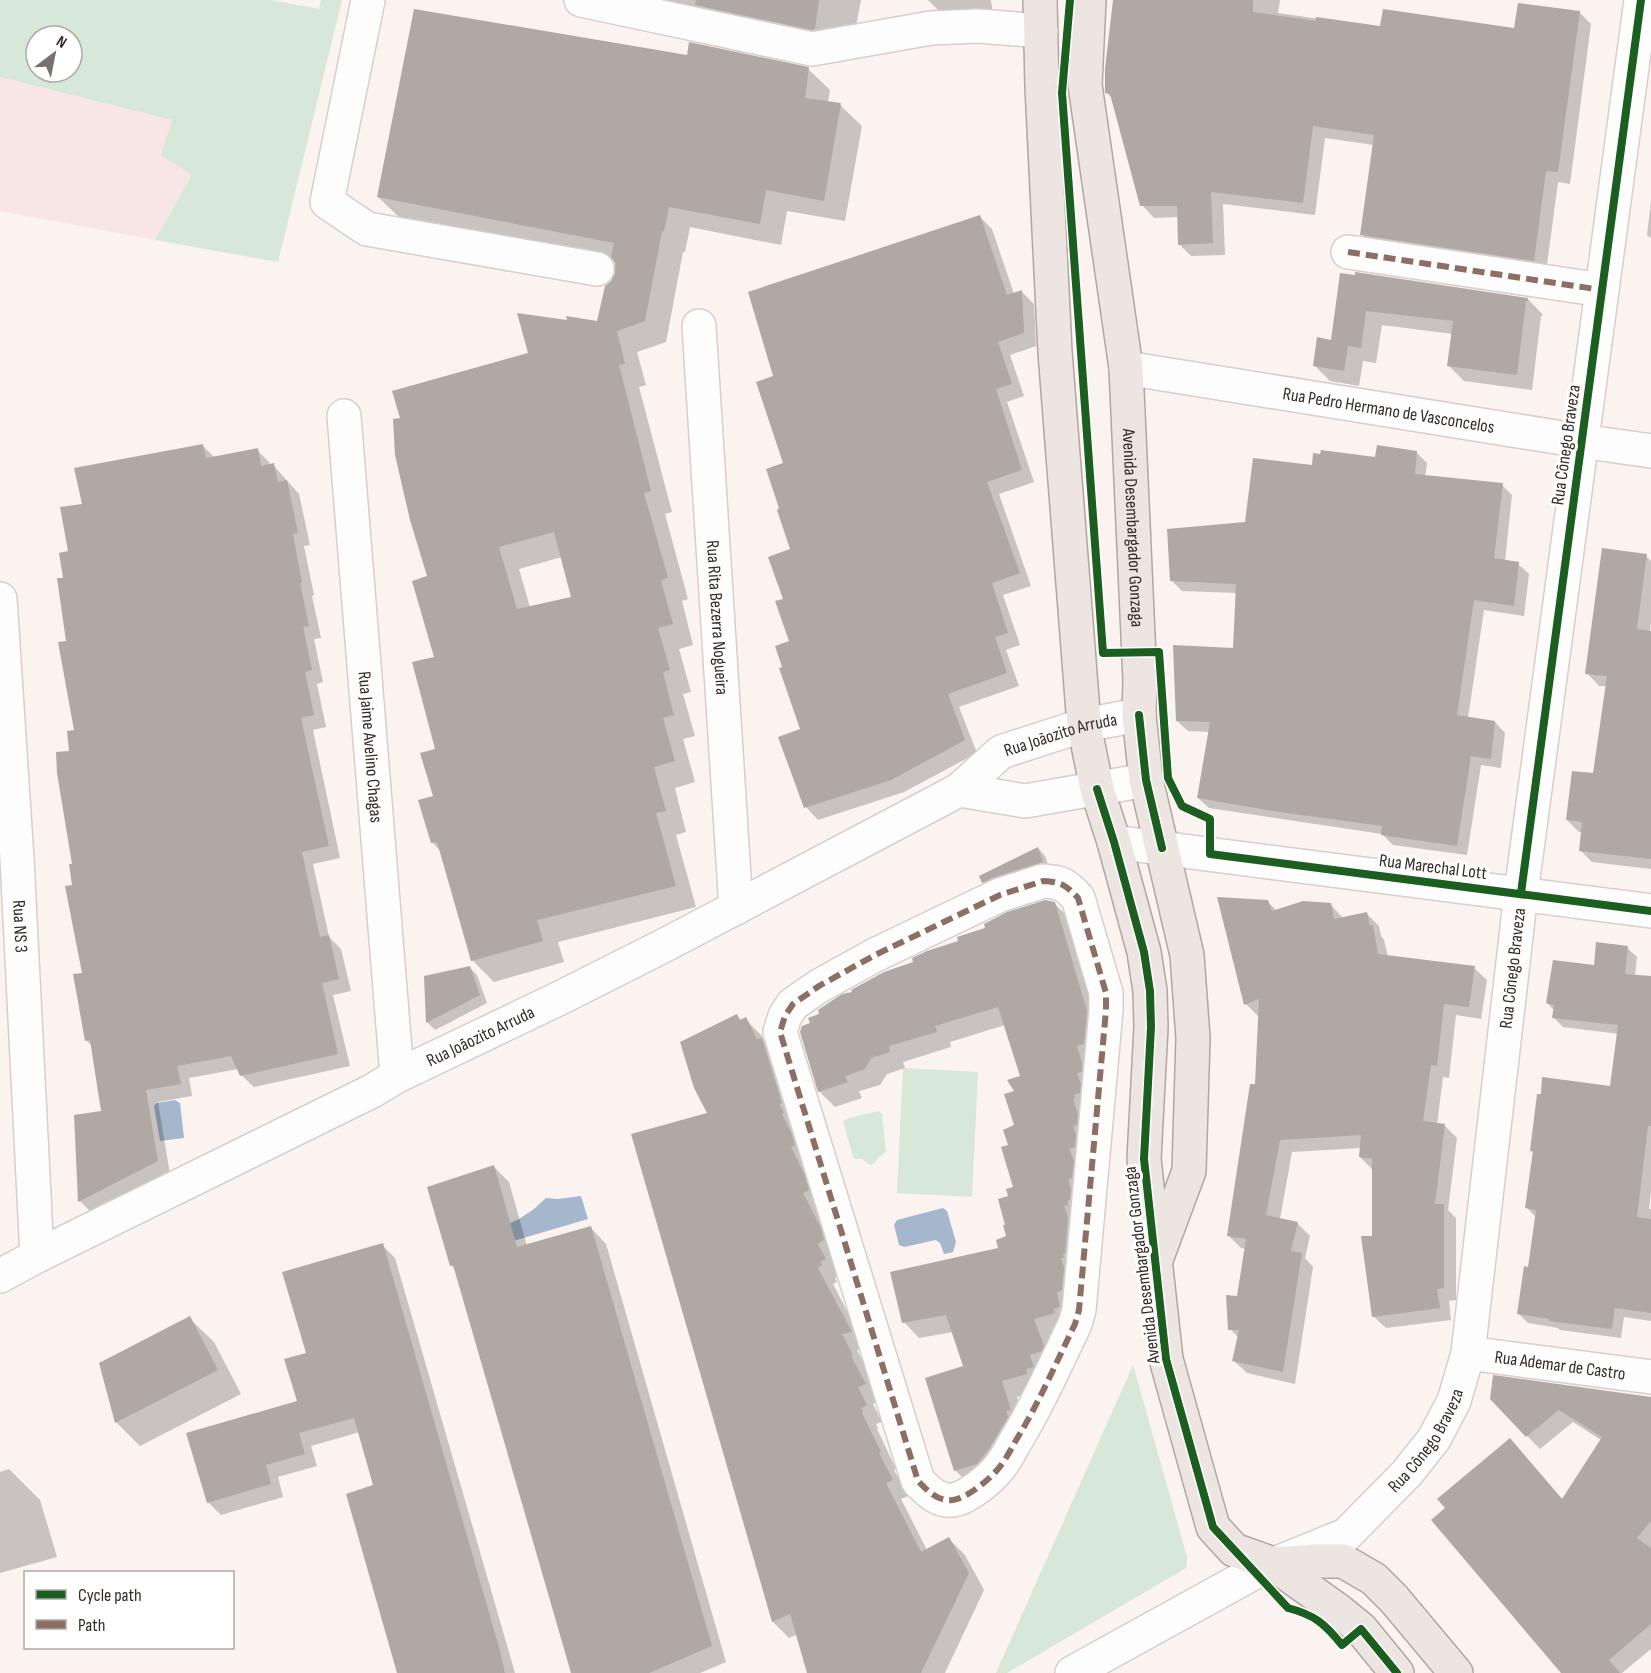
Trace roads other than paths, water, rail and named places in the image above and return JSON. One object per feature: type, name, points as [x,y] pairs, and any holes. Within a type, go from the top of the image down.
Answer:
[{"type":"main road","name":"Avenida Desembargador Gonzaga","points":[[1089,0],[1085,85],[1126,368],[1140,680],[1139,715],[1146,780],[1187,955],[1193,1038],[1189,1171],[1154,1264]]},
{"type":"main road","name":"Avenida Desembargador Gonzaga","points":[[1040,15],[1055,352],[1084,725],[1097,789],[1144,952],[1150,991],[1151,1027],[1144,1159],[1166,1359],[1213,1527],[1234,1550],[1273,1564]]},
{"type":"main road","points":[[1273,1564],[1342,1561],[1374,1579],[1394,1599],[1456,1673]]},
{"type":"main road","points":[[1273,1564],[1361,1629],[1397,1673]]},
{"type":"street","points":[[368,0],[327,202],[368,229],[597,269]]},
{"type":"street","points":[[580,0],[812,49],[931,28],[978,26],[1040,15]]},
{"type":"street","name":"Rua Cônego Braveza","points":[[1072,1673],[1229,1585],[1346,1534],[1407,1473],[1434,1440],[1454,1401],[1468,1353],[1521,893],[1641,0]]},
{"type":"street","points":[[1348,252],[1602,290]]},
{"type":"street","name":"Rua Rita Bezerra Nogueira","points":[[699,326],[736,908]]},
{"type":"street","name":"Rua Pedro Hermano de Vasconcelos","points":[[1126,368],[1651,451]]},
{"type":"street","name":"Rua Jaime Avelino Chagas","points":[[345,416],[398,1076]]},
{"type":"street","name":"Rua NS 3","points":[[0,599],[17,860],[37,1256]]},
{"type":"street","name":"Rua Joãozito Arruda","points":[[0,1276],[736,908],[959,790],[1001,752],[1084,725],[1139,715]]},
{"type":"street","points":[[959,790],[1025,801],[1146,780]]},
{"type":"street","name":"Rua Marechal Lott","points":[[1114,842],[1651,911]]},
{"type":"street","points":[[1043,881],[1058,882],[1068,886],[1078,898],[1106,993],[1106,1010],[1081,1293],[1075,1324],[1026,1425],[999,1468],[985,1483],[953,1500],[932,1495],[918,1481],[780,1032],[784,1016],[793,1004],[819,986],[875,955],[1000,895],[1043,881]]},
{"type":"street","name":"Rua Ademar de Castro","points":[[1468,1353],[1651,1377]]},
{"type":"water","points":[[175,1100],[180,1103],[184,1138],[160,1141],[154,1106],[157,1103]]},
{"type":"water","points":[[581,1196],[588,1219],[489,1248],[508,1224],[534,1209],[546,1198]]},
{"type":"water","points":[[943,1208],[947,1211],[956,1242],[953,1252],[944,1254],[940,1243],[936,1240],[904,1247],[899,1245],[894,1225],[897,1220]]}]
